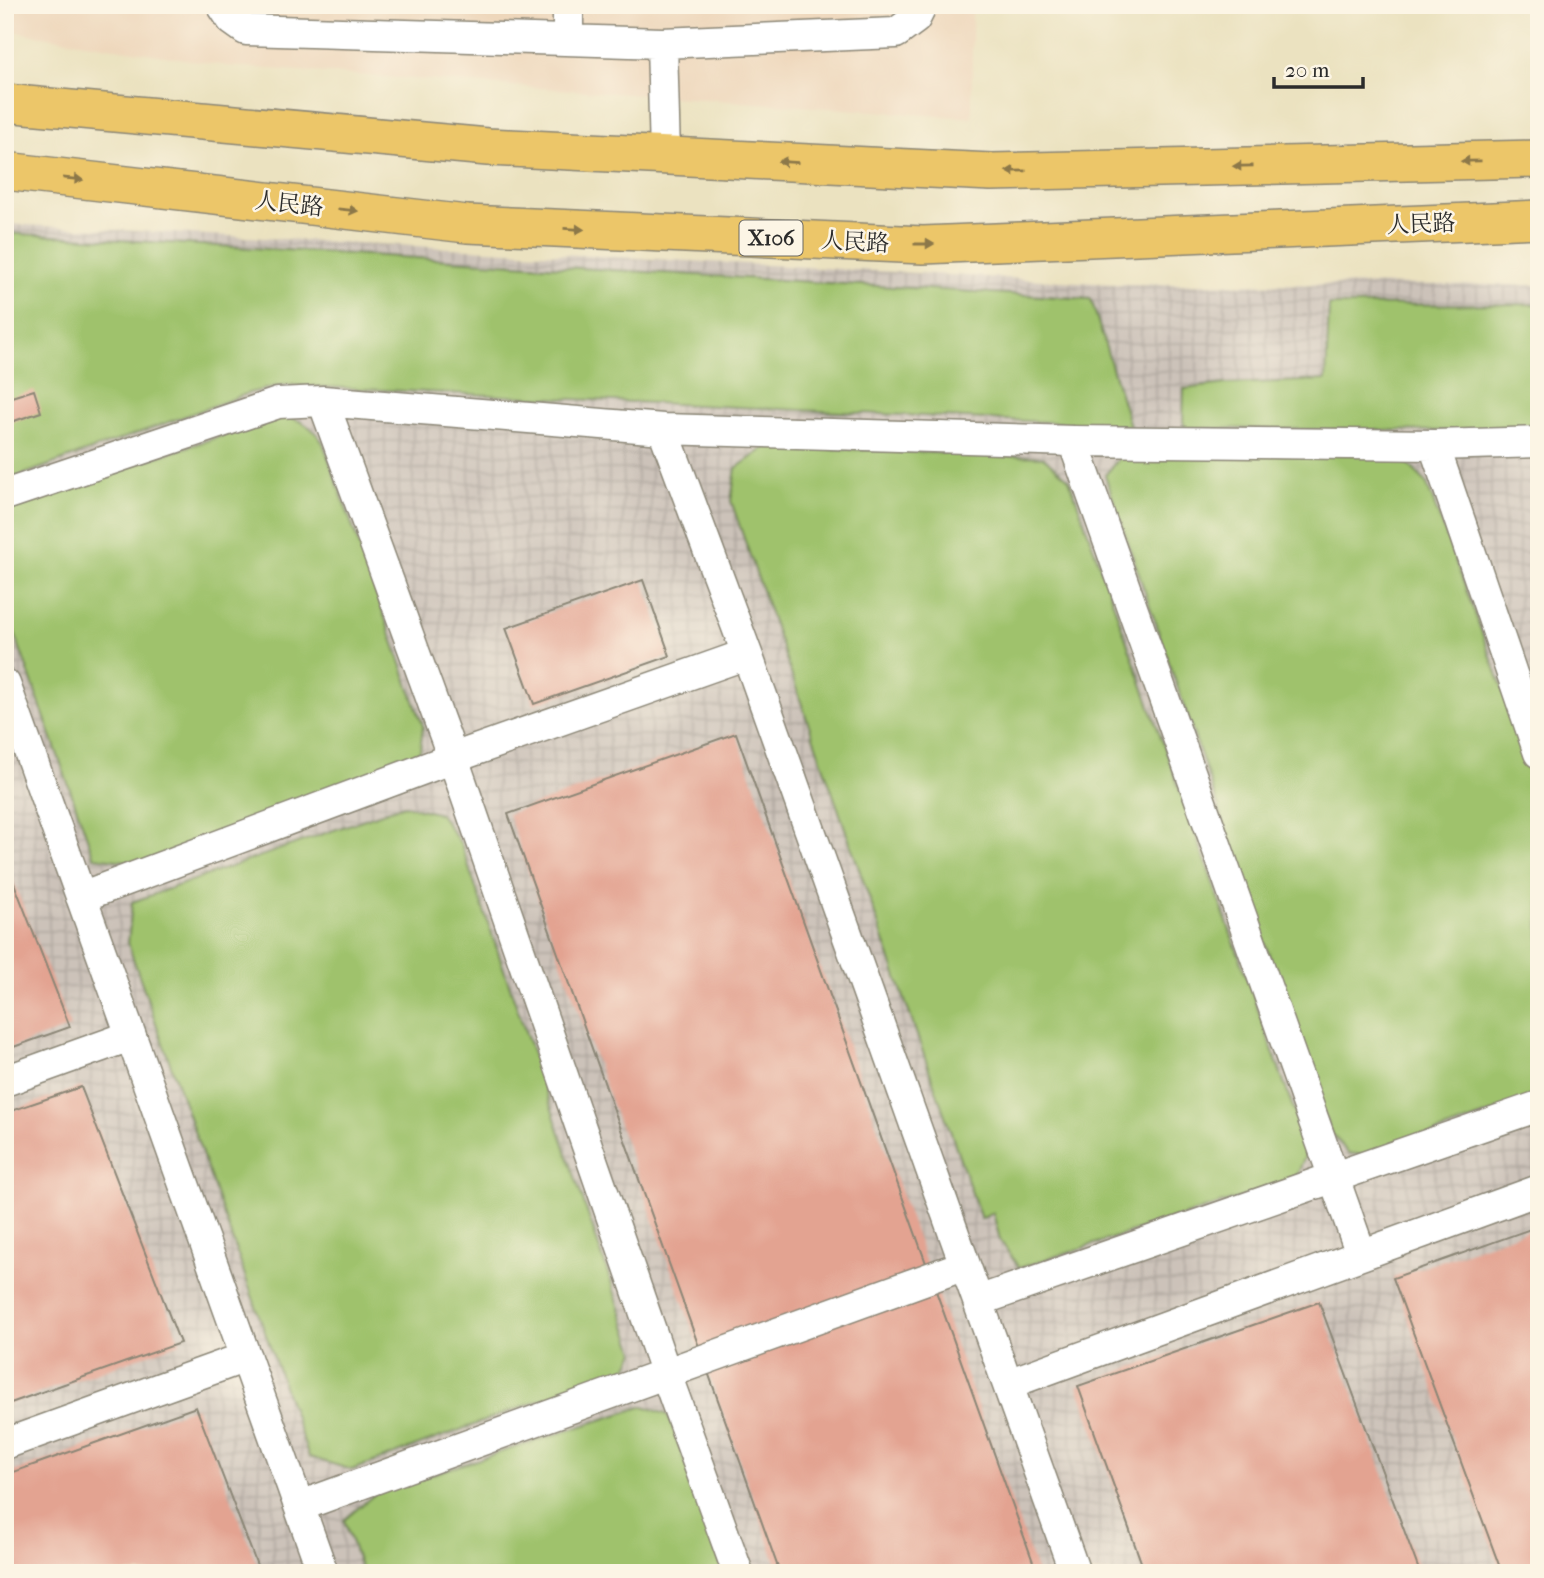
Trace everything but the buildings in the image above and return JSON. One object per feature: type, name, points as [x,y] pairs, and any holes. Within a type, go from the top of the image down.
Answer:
[{"type":"main road","points":[[5,103],[488,147],[991,172],[1539,159]]},
{"type":"main road","name":"人民路","points":[[5,171],[467,224],[923,245],[1539,219]]},
{"type":"street","points":[[222,5],[232,20],[246,30],[662,43],[896,33],[915,19],[922,5]]},
{"type":"street","points":[[568,5],[568,40]]},
{"type":"street","points":[[662,43],[665,156]]},
{"type":"street","points":[[324,401],[453,758],[666,1374],[738,1573]]},
{"type":"street","points":[[5,495],[278,403],[324,401],[663,429],[1073,440],[1434,444],[1539,442]]},
{"type":"street","points":[[663,429],[747,654],[1075,1573]]},
{"type":"street","points":[[1073,440],[1361,1254]]},
{"type":"street","points":[[1434,444],[1539,753]]},
{"type":"street","points":[[81,897],[453,758],[747,654]]},
{"type":"street","points":[[5,684],[11,720],[81,897],[323,1573]]},
{"type":"street","points":[[5,1081],[130,1036]]},
{"type":"street","points":[[978,1301],[1539,1106]]},
{"type":"street","points":[[1008,1384],[1539,1190]]},
{"type":"street","points":[[300,1506],[965,1265]]},
{"type":"street","points":[[5,1444],[246,1357]]},
{"type":"shaded area","points":[[5,5],[972,5],[972,118],[227,66],[5,30]]},
{"type":"shaded area","points":[[5,224],[1116,284],[1539,285],[1539,1573],[5,1573]]},
{"type":"green space","points":[[5,233],[1091,299],[1130,426],[283,385],[249,393],[5,481]]},
{"type":"green space","points":[[1539,304],[1539,432],[1185,428],[1184,389],[1225,384],[1326,380],[1329,305]]},
{"type":"green space","points":[[284,416],[306,425],[323,443],[423,726],[420,751],[377,776],[141,863],[94,857],[5,606],[5,505]]},
{"type":"green space","points":[[768,446],[1043,457],[1069,479],[1308,1150],[1295,1180],[1019,1268],[1000,1240],[993,1213],[981,1219],[731,501],[736,468]]},
{"type":"green space","points":[[1397,453],[1426,482],[1539,787],[1539,1096],[1371,1156],[1348,1153],[1329,1130],[1105,475],[1123,454]]},
{"type":"green space","points":[[404,805],[440,814],[461,844],[635,1352],[627,1368],[352,1470],[309,1457],[128,944],[132,902]]},
{"type":"green space","points":[[644,1406],[668,1415],[724,1573],[362,1573],[344,1520],[377,1492]]}]
